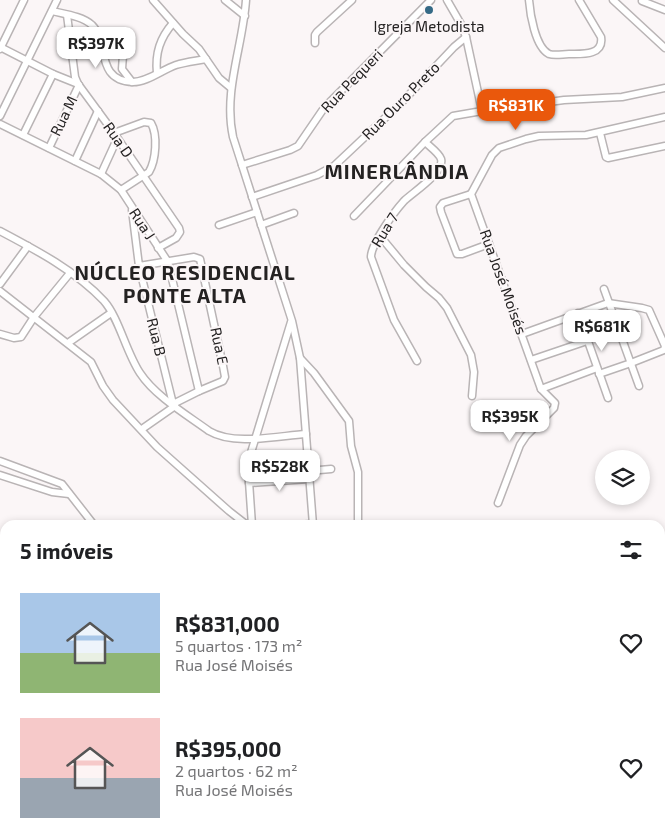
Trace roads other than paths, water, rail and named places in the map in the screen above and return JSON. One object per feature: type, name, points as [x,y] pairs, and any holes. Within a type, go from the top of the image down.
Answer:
[{"type":"street","points":[[24,0],[0,48],[79,85]]},
{"type":"street","points":[[0,116],[57,0]]},
{"type":"street","points":[[153,0],[199,49],[219,78],[231,88]]},
{"type":"street","points":[[225,0],[244,16]]},
{"type":"street","points":[[246,0],[231,88],[229,113],[233,137],[292,321],[300,358],[313,520]]},
{"type":"street","points":[[315,42],[317,32],[352,0]]},
{"type":"street","name":"Rua Pequeri","points":[[242,165],[298,146],[324,108],[431,0]]},
{"type":"street","points":[[448,0],[466,37],[482,111]]},
{"type":"street","points":[[529,0],[532,24],[538,39],[545,51],[553,55],[590,53],[600,48],[601,37],[579,0]]},
{"type":"street","points":[[614,0],[665,48]]},
{"type":"street","points":[[642,0],[665,10]]},
{"type":"street","points":[[52,11],[90,23],[99,35],[103,59],[110,71],[118,78],[132,82],[143,80],[176,65],[206,59]]},
{"type":"street","name":"Rua D","points":[[67,15],[75,77],[79,85],[143,175],[180,232],[176,238],[158,248]]},
{"type":"street","points":[[156,73],[156,54],[163,35],[173,23]]},
{"type":"street","name":"Rua Ouro Preto","points":[[252,197],[318,175],[334,166],[466,37]]},
{"type":"street","points":[[124,41],[122,69],[132,82]]},
{"type":"street","points":[[23,135],[53,74]]},
{"type":"street","name":"Rua M","points":[[48,148],[79,85]]},
{"type":"street","points":[[354,216],[450,118],[482,111],[564,100],[622,97],[665,88]]},
{"type":"street","points":[[75,161],[98,111]]},
{"type":"street","points":[[489,244],[457,254],[440,208],[443,203],[471,194],[492,155],[499,148],[539,136],[600,133],[665,117]]},
{"type":"street","points":[[101,174],[116,136],[144,122],[149,122],[152,125],[154,141],[153,162],[148,172],[120,190]]},
{"type":"street","name":"Rua J","points":[[0,124],[101,174],[120,190],[168,262],[198,391]]},
{"type":"street","points":[[600,133],[606,157],[608,158],[665,146]]},
{"type":"street","name":"Rua 7","points":[[417,361],[394,320],[371,262],[372,249],[388,220],[405,200],[431,178],[440,165],[440,157],[425,142]]},
{"type":"street","name":"Rua José Moisés","points":[[471,194],[542,389],[554,401],[554,408],[526,436],[520,445],[498,503]]},
{"type":"street","name":"Rua B","points":[[132,210],[139,266],[174,405]]},
{"type":"street","points":[[219,225],[256,212]]},
{"type":"street","points":[[261,225],[294,213]]},
{"type":"street","points":[[0,231],[28,246],[70,273],[104,302],[140,372],[150,384],[174,405],[218,437],[236,439],[306,434]]},
{"type":"street","points":[[380,236],[404,265],[440,298],[447,308],[471,355],[474,372],[472,396]]},
{"type":"street","points":[[0,284],[28,246]]},
{"type":"street","name":"Rua E","points":[[139,266],[194,257],[199,258],[225,377],[220,382],[198,391],[174,405],[142,429]]},
{"type":"street","points":[[0,334],[14,338],[21,337],[34,317],[70,273]]},
{"type":"street","points":[[604,290],[639,386]]},
{"type":"street","points":[[0,291],[91,362],[103,386],[113,400],[170,459],[241,520]]},
{"type":"street","points":[[522,334],[608,303],[649,310],[664,346],[664,350],[631,363],[598,371],[542,389]]},
{"type":"street","points":[[68,344],[111,313]]},
{"type":"street","points":[[578,313],[608,398]]},
{"type":"street","points":[[252,520],[249,459],[292,321]]},
{"type":"street","points":[[287,336],[295,336]]},
{"type":"street","points":[[532,360],[588,341]]},
{"type":"street","points":[[300,358],[314,373],[349,421],[351,446],[358,472],[358,520]]},
{"type":"street","points":[[0,461],[61,483],[90,520]]},
{"type":"street","points":[[308,471],[331,469]]},
{"type":"street","points":[[0,475],[52,492],[69,494]]},
{"type":"street","points":[[249,483],[309,479]]},
{"type":"place","name":"Igreja Metodista","points":[[429,10]]},
{"type":"district","name":"MINERLÂNDIA","points":[[397,172]]},
{"type":"district","name":"NÚCLEO RESIDENCIAL PONTE ALTA","points":[[185,284]]}]
